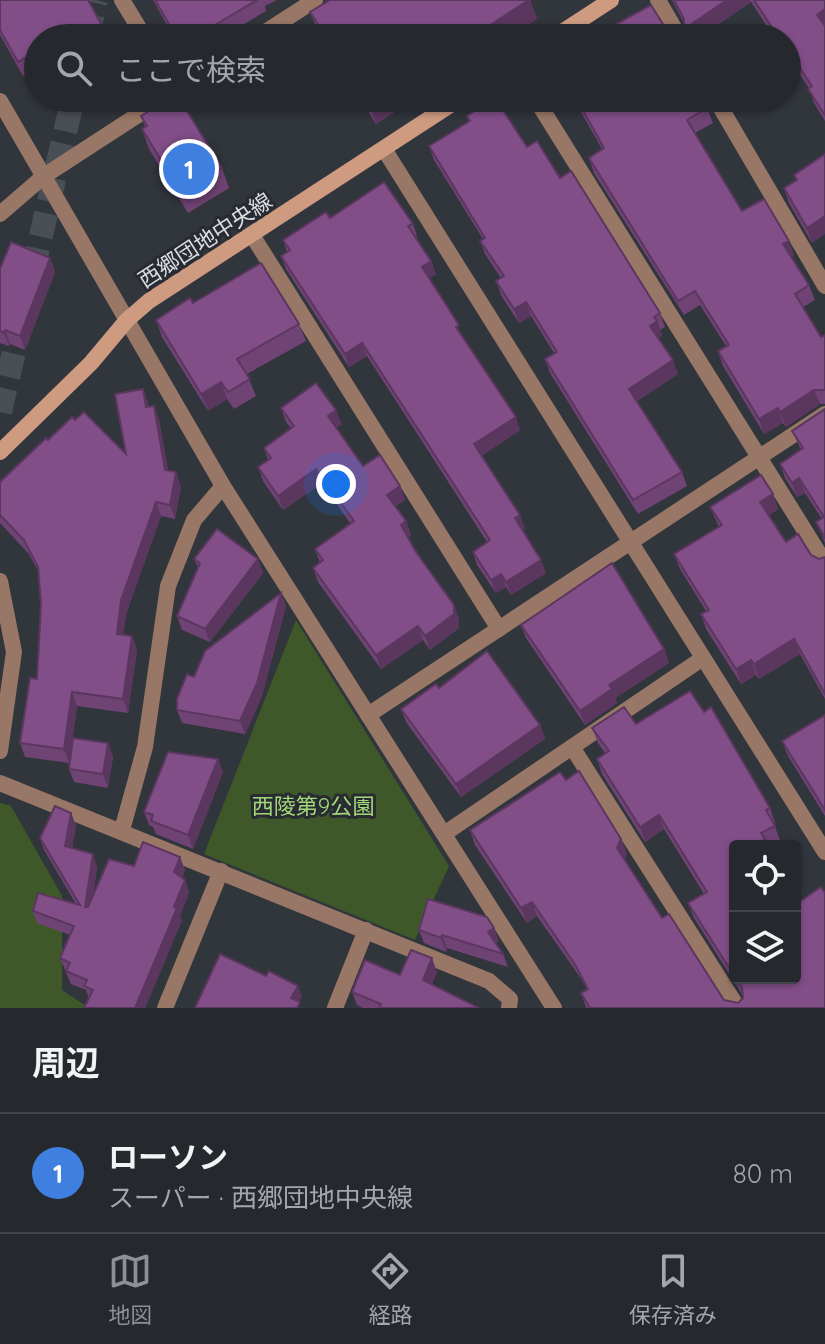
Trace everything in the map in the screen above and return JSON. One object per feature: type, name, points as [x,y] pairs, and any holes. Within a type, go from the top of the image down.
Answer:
[{"type":"street","points":[[122,0],[137,24]]},
{"type":"street","points":[[574,24],[611,0]]},
{"type":"street","points":[[658,0],[672,24]]},
{"type":"street","points":[[276,24],[310,1]]},
{"type":"street","points":[[0,101],[223,486],[554,1008]]},
{"type":"street","points":[[0,214],[44,176],[142,112]]},
{"type":"street","name":"西郷団地中央線","points":[[0,452],[91,363],[127,320],[440,112]]},
{"type":"street","points":[[544,112],[825,563]]},
{"type":"street","points":[[723,112],[825,286]]},
{"type":"street","points":[[384,149],[825,852]]},
{"type":"street","points":[[252,235],[499,629]]},
{"type":"street","points":[[368,715],[825,414]]},
{"type":"street","points":[[122,830],[145,747],[168,586],[194,520],[223,486]]},
{"type":"street","points":[[0,581],[14,652],[0,751]]},
{"type":"street","points":[[444,834],[703,658]]},
{"type":"street","points":[[572,747],[738,1008]]},
{"type":"street","points":[[0,783],[489,981],[510,999],[509,1008]]},
{"type":"street","points":[[165,1008],[221,871]]},
{"type":"street","points":[[335,1008],[366,930]]},
{"type":"green space","name":"西陵第9公園","points":[[296,620],[449,866],[415,940],[204,854]]},
{"type":"green space","points":[[0,803],[11,806],[62,896],[62,990],[89,1008],[0,1008]]},
{"type":"building","points":[[0,0],[88,0],[101,24],[24,24],[24,59],[18,62],[0,30]]},
{"type":"building","points":[[155,0],[257,0],[217,24],[169,24]]},
{"type":"building","points":[[330,0],[529,0],[492,24],[318,24],[310,12]]},
{"type":"building","points":[[674,0],[727,0],[691,24],[684,24]]},
{"type":"building","points":[[754,0],[825,0],[825,9],[817,15],[825,26],[825,115],[808,89],[812,86],[801,70],[801,24],[770,24]]},
{"type":"building","points":[[651,5],[663,24],[616,24]]},
{"type":"building","points":[[147,112],[188,112],[222,168],[181,193],[142,129],[147,126],[141,116]]},
{"type":"building","points":[[473,112],[504,112],[527,147],[537,141],[560,178],[571,171],[660,313],[654,317],[657,321],[650,326],[673,360],[629,389],[682,472],[633,500],[545,359],[557,352],[526,302],[514,309],[496,281],[504,276],[480,241],[485,238],[429,146],[470,121],[467,116]]},
{"type":"building","points":[[584,112],[700,112],[687,120],[742,211],[764,199],[789,241],[783,244],[809,285],[795,294],[821,337],[825,335],[825,390],[814,390],[780,412],[778,408],[759,419],[718,351],[729,345],[695,291],[678,301],[589,158],[604,148]]},
{"type":"building","points":[[825,154],[825,216],[807,228],[784,188],[797,180],[794,175]]},
{"type":"building","points":[[384,182],[413,224],[408,226],[431,261],[422,267],[459,325],[456,327],[516,417],[474,444],[520,515],[515,518],[541,560],[506,582],[501,574],[491,580],[473,552],[490,540],[362,343],[345,354],[281,256],[290,250],[283,240],[326,212],[330,218]]},
{"type":"building","points":[[11,242],[50,258],[20,336],[0,331],[0,269]]},
{"type":"building","points":[[261,263],[299,324],[237,359],[250,379],[228,392],[221,382],[201,394],[156,320],[190,298],[193,303]]},
{"type":"building","points":[[316,383],[336,410],[328,416],[363,466],[380,455],[400,486],[387,495],[406,521],[401,525],[416,552],[454,605],[454,614],[425,636],[418,626],[376,655],[313,568],[323,560],[315,549],[354,521],[316,469],[278,496],[258,467],[271,458],[264,448],[294,426],[281,408]]},
{"type":"building","points":[[143,389],[146,407],[154,406],[165,470],[176,472],[170,505],[156,502],[121,600],[117,634],[132,636],[123,699],[72,692],[64,749],[20,743],[30,678],[37,679],[41,604],[38,567],[24,540],[0,515],[0,482],[46,438],[48,440],[72,417],[75,420],[84,412],[126,454],[115,394]]},
{"type":"building","points":[[825,409],[825,538],[816,522],[824,517],[799,478],[792,483],[780,464],[803,448],[792,431]]},
{"type":"building","points":[[761,475],[773,494],[760,502],[786,542],[798,534],[811,555],[819,559],[825,557],[825,694],[794,639],[754,664],[751,660],[736,669],[701,614],[709,610],[674,554],[722,525],[710,507]]},
{"type":"building","points":[[217,529],[258,559],[205,629],[177,616],[200,563],[194,559]]},
{"type":"building","points":[[612,563],[664,649],[609,685],[612,689],[580,711],[521,625]]},
{"type":"building","points":[[281,593],[257,683],[240,721],[177,710],[177,699],[187,674],[194,677],[205,651]]},
{"type":"building","points":[[487,651],[540,725],[456,784],[401,709],[436,684],[439,688]]},
{"type":"building","points":[[690,691],[704,712],[711,707],[770,808],[766,810],[775,826],[761,833],[765,839],[729,840],[729,968],[688,903],[707,892],[659,815],[640,827],[597,759],[609,751],[592,728],[624,707],[636,724]]},
{"type":"building","points":[[825,715],[825,810],[782,741]]},
{"type":"building","points":[[73,738],[108,743],[103,774],[69,769]]},
{"type":"building","points":[[168,752],[218,759],[188,835],[151,821],[153,815],[144,812]]},
{"type":"building","points":[[579,771],[621,839],[617,848],[662,918],[669,914],[724,1000],[738,1003],[743,998],[740,984],[801,984],[801,901],[821,887],[825,893],[825,1008],[590,1008],[581,993],[588,989],[576,966],[532,902],[521,908],[470,830],[560,772],[566,780]]},
{"type":"building","points":[[55,806],[71,813],[65,846],[93,854],[85,907],[88,907],[109,859],[134,866],[143,842],[180,857],[174,872],[185,880],[174,907],[177,908],[135,1008],[84,1008],[93,990],[84,986],[87,980],[66,971],[70,963],[60,958],[74,926],[33,911],[38,893],[80,905],[40,838]]},
{"type":"building","points":[[428,899],[487,917],[494,928],[488,932],[503,954],[419,930]]},
{"type":"building","points":[[411,950],[432,958],[423,980],[479,1008],[379,1008],[381,1004],[352,992],[365,960],[400,975]]},
{"type":"building","points":[[220,954],[266,976],[269,971],[298,986],[291,998],[300,1002],[297,1008],[195,1008]]},
{"type":"tunnel","points":[[90,24],[96,0]]},
{"type":"tunnel","points":[[0,412],[70,112]]},
{"type":"place","name":"ローソン","points":[[189,169]]}]
